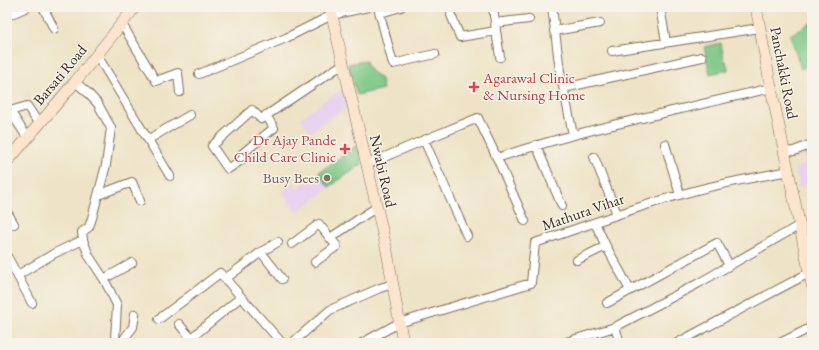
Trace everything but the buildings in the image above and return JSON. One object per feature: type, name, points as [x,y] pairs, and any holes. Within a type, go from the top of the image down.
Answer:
[{"type":"street","points":[[7,16],[27,7]]},
{"type":"street","points":[[43,7],[54,29]]},
{"type":"street","name":"Barsati Road","points":[[7,162],[75,82],[135,7]]},
{"type":"street","points":[[199,74],[286,38],[331,11],[368,7]]},
{"type":"street","points":[[401,7],[379,10],[393,64],[435,54]]},
{"type":"street","points":[[493,7],[500,57]]},
{"type":"street","points":[[552,7],[554,31],[573,135]]},
{"type":"street","points":[[660,7],[666,42]]},
{"type":"street","name":"Panchakki Road","points":[[756,7],[800,225],[808,240],[812,285]]},
{"type":"street","name":"Nwabi Road","points":[[331,11],[393,284],[403,343]]},
{"type":"street","points":[[451,15],[460,37],[529,19]]},
{"type":"street","points":[[554,31],[600,23]]},
{"type":"street","points":[[122,24],[156,81],[178,73],[180,92]]},
{"type":"street","points":[[612,51],[760,28]]},
{"type":"street","points":[[97,55],[170,176]]},
{"type":"street","points":[[564,88],[702,57]]},
{"type":"street","points":[[266,115],[274,128],[228,169],[212,146],[252,110],[261,119],[266,115],[343,64]]},
{"type":"street","points":[[75,82],[98,104],[111,128],[106,165],[98,195],[89,227],[82,232],[83,240],[89,256],[104,279],[117,305],[116,342]]},
{"type":"street","points":[[497,158],[573,135],[772,88]]},
{"type":"street","points":[[28,137],[8,111],[27,106],[39,124]]},
{"type":"street","points":[[149,139],[190,115]]},
{"type":"street","points":[[366,165],[478,118],[526,221]]},
{"type":"street","points":[[424,140],[467,236]]},
{"type":"street","points":[[665,144],[680,195]]},
{"type":"street","points":[[785,152],[794,151],[812,144]]},
{"type":"street","points":[[536,145],[562,206]]},
{"type":"street","points":[[594,157],[617,214]]},
{"type":"street","name":"Mathura Vihar","points":[[399,323],[531,283],[535,244],[617,214],[680,195],[789,171]]},
{"type":"street","points":[[98,195],[132,182],[140,200]]},
{"type":"street","points":[[330,238],[376,207]]},
{"type":"street","points":[[7,212],[14,224]]},
{"type":"street","points":[[595,223],[630,290]]},
{"type":"street","points":[[292,244],[319,224],[337,246],[315,262]]},
{"type":"street","points":[[563,343],[615,327],[800,225]]},
{"type":"street","points":[[18,275],[54,253],[83,240]]},
{"type":"street","points":[[225,279],[261,252],[278,242]]},
{"type":"street","points":[[607,303],[717,243],[729,265]]},
{"type":"street","points":[[577,260],[606,246]]},
{"type":"street","points":[[261,252],[282,279]]},
{"type":"street","points":[[7,256],[32,303]]},
{"type":"street","points":[[104,279],[132,263]]},
{"type":"street","points":[[159,319],[220,273],[282,343]]},
{"type":"street","points":[[677,343],[810,273]]},
{"type":"street","points":[[292,343],[330,310],[380,288],[393,284]]},
{"type":"street","points":[[179,324],[193,341],[241,297]]},
{"type":"street","points":[[116,342],[133,327],[135,314]]},
{"type":"street","points":[[362,343],[399,323]]},
{"type":"street","points":[[615,327],[620,343]]},
{"type":"street","points":[[780,343],[812,327]]},
{"type":"shaded area","points":[[344,87],[348,106],[311,132],[300,118]]},
{"type":"shaded area","name":"Busy Bees","points":[[357,145],[362,164],[297,212],[282,192],[294,183],[298,188]]},
{"type":"shaded area","points":[[812,148],[812,182],[799,188],[795,168],[807,163],[803,151]]},
{"type":"green space","points":[[812,22],[812,64],[801,69],[790,35]]},
{"type":"green space","points":[[721,43],[724,61],[726,61],[728,70],[710,74],[704,47]]},
{"type":"green space","points":[[366,60],[373,73],[381,79],[383,89],[357,95],[348,64]]},
{"type":"green space","points":[[357,145],[362,164],[329,187],[318,173]]},
{"type":"place","name":"Agarawal Clinic & Nursing Home","points":[[474,87]]},
{"type":"place","name":"Dr Ajay Pande Child Care Clinic","points":[[345,149]]},
{"type":"place","name":"Busy Bees","points":[[327,178]]}]
